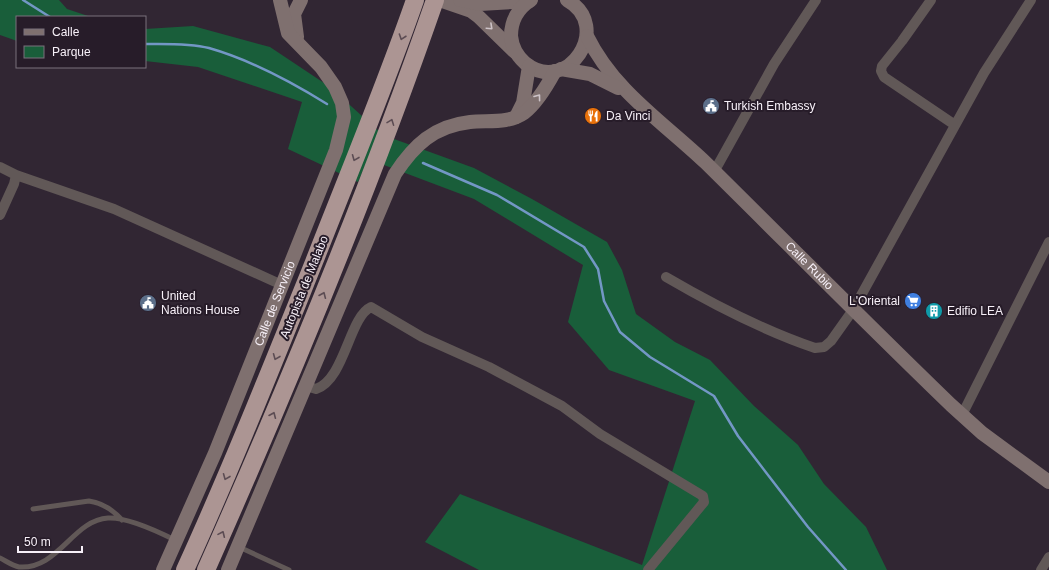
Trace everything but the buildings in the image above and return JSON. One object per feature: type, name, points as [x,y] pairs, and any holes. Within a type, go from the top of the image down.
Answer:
[{"type":"highway","name":"Autopista de Malabo","points":[[185,570],[214,505],[278,350],[391,69],[415,0]]},
{"type":"highway","name":"Autopista de Malabo","points":[[206,570],[331,277],[409,77],[435,0]]},
{"type":"street","name":"Calle de Servicio","points":[[164,570],[177,542],[336,150],[344,117],[342,103],[335,87],[322,67],[288,33],[280,0]]},
{"type":"street","points":[[299,44],[294,14],[301,0]]},
{"type":"street","points":[[439,0],[485,4],[530,0]]},
{"type":"street","points":[[516,52],[512,41],[511,29],[514,18],[520,8],[530,0]]},
{"type":"street","points":[[714,172],[774,64],[816,0]]},
{"type":"street","points":[[931,0],[882,66],[881,71],[884,77],[955,125]]},
{"type":"street","points":[[666,277],[720,308],[759,327],[815,348],[824,347],[831,341],[853,310],[955,125],[1005,38],[1031,0]]},
{"type":"street","name":"Calle Rubio","points":[[570,1],[580,12],[586,24],[587,36],[596,54],[627,93],[714,172],[853,310],[962,415],[1012,456],[1049,482]]},
{"type":"street","points":[[461,3],[479,17],[529,66],[523,103],[516,117]]},
{"type":"street","points":[[228,570],[395,174],[406,157],[419,143],[436,131],[470,122],[495,122],[516,117],[531,106],[558,70],[571,64],[579,57],[587,36]]},
{"type":"street","name":"Calle Rubio","points":[[529,66],[546,72],[558,70],[599,77],[627,93]]},
{"type":"street","points":[[0,167],[16,175],[114,209],[282,285]]},
{"type":"street","points":[[0,215],[14,184],[16,175]]},
{"type":"street","points":[[962,415],[1049,242]]},
{"type":"street","points":[[306,386],[316,389],[324,385],[345,353],[361,315],[371,307],[422,337],[516,380],[562,406],[600,434],[703,496],[705,499],[704,502],[648,570]]},
{"type":"street","points":[[1041,570],[1049,557]]},
{"type":"lane","points":[[33,509],[89,501],[97,502],[110,509],[122,520]]},
{"type":"lane","points":[[0,558],[21,568],[42,564],[53,557],[94,522],[108,518],[122,520],[164,534],[177,542]]},
{"type":"lane","points":[[239,546],[289,570]]},
{"type":"green space","points":[[0,0],[59,0],[67,9],[88,16],[16,16],[16,41],[0,35]]},
{"type":"green space","points":[[193,26],[270,47],[330,87],[383,135],[474,168],[607,242],[622,270],[636,314],[675,342],[710,360],[754,406],[798,445],[824,484],[866,527],[887,570],[479,570],[425,542],[460,494],[642,565],[695,401],[609,370],[568,322],[583,265],[474,199],[368,159],[358,182],[288,149],[302,102],[198,67],[146,61],[146,29]]},
{"type":"waterway","points":[[23,0],[48,16]]},
{"type":"waterway","points":[[146,44],[193,45],[225,53],[270,72],[327,104]]},
{"type":"waterway","points":[[423,163],[497,195],[584,247],[598,269],[604,301],[620,332],[650,357],[714,396],[738,436],[808,527],[846,570]]},
{"type":"place","name":"Turkish Embassy","points":[[711,106]]},
{"type":"place","name":"Da Vinci","points":[[593,116]]},
{"type":"place","name":"L'Oriental","points":[[913,301]]},
{"type":"place","name":"United Nations House","points":[[148,303]]},
{"type":"place","name":"Edifio LEA","points":[[934,311]]}]
